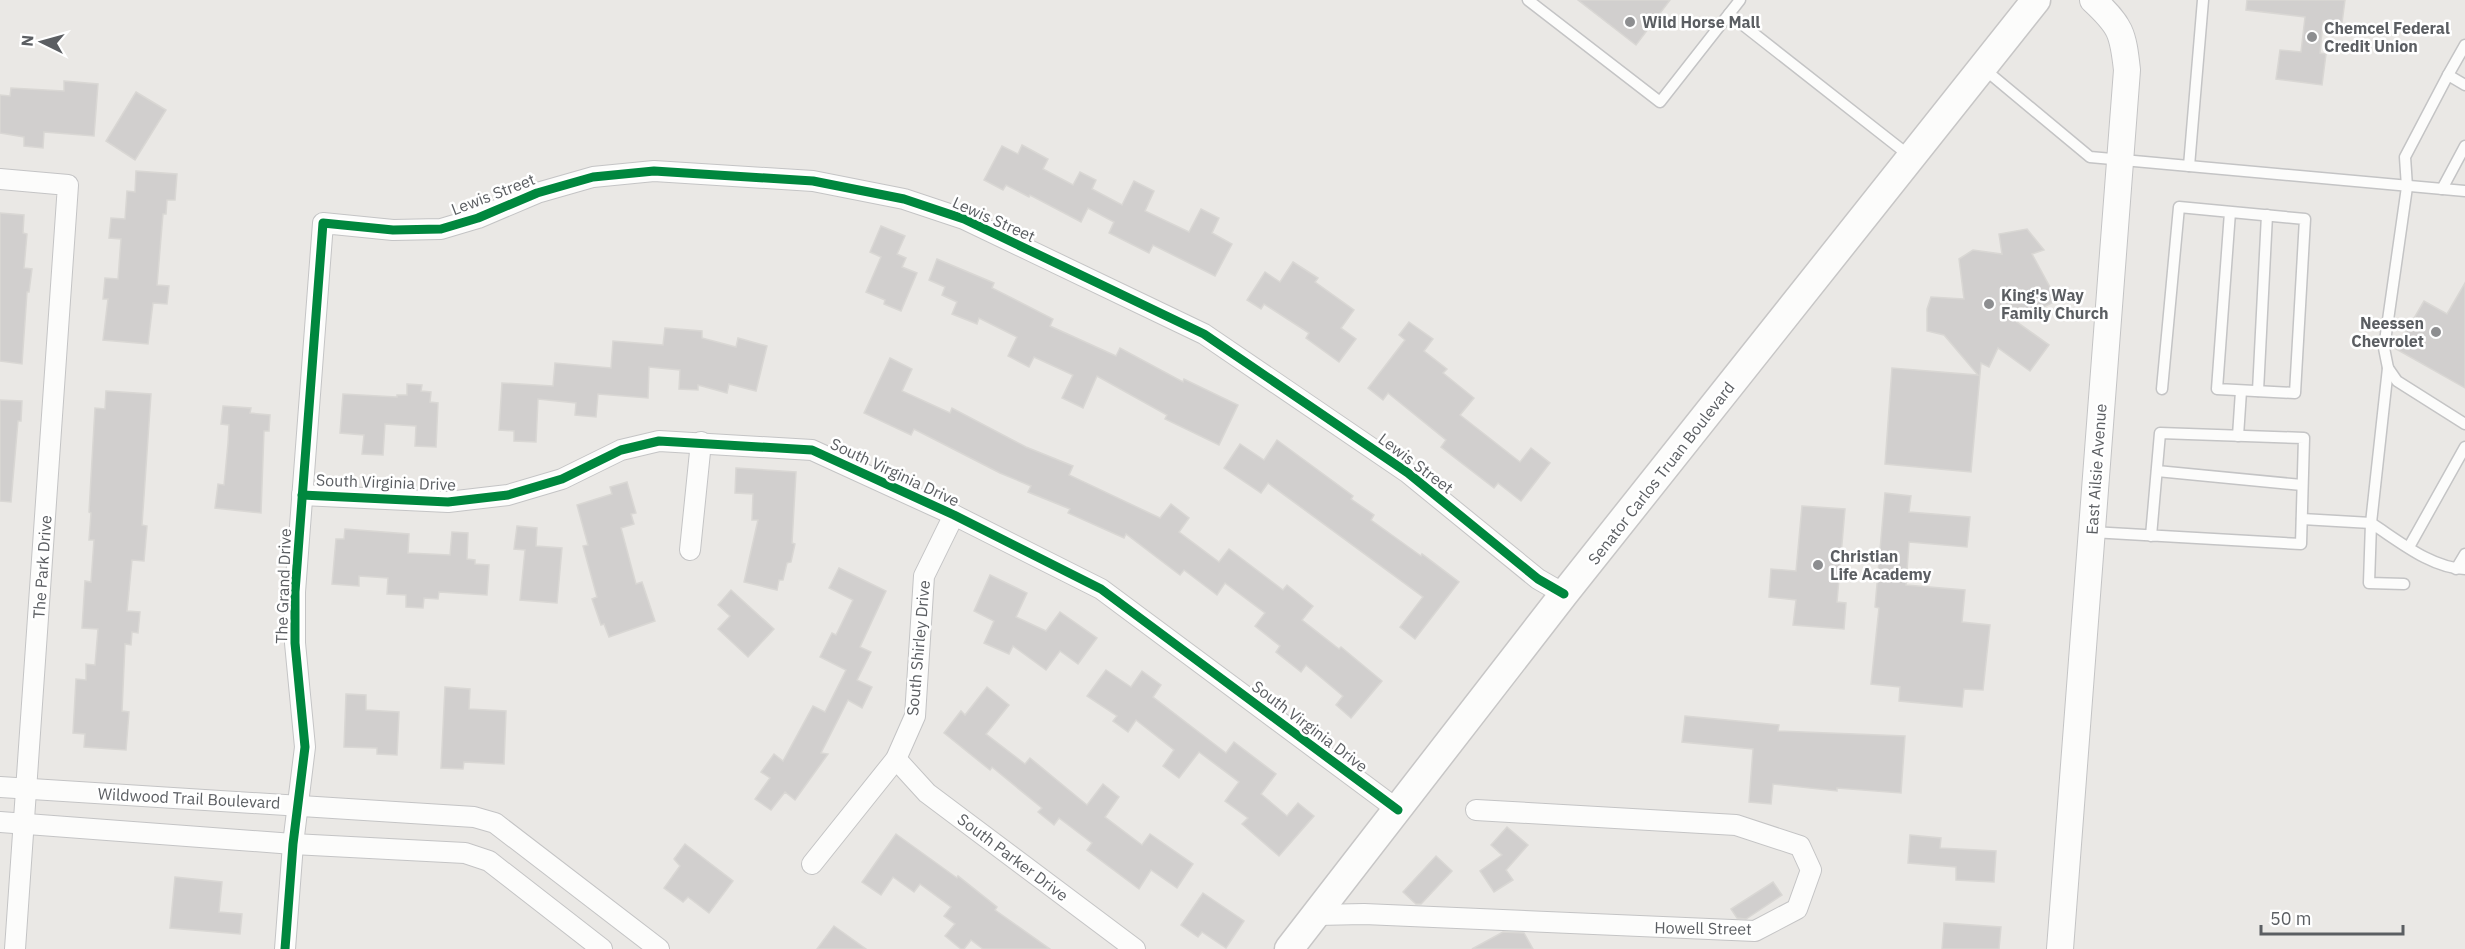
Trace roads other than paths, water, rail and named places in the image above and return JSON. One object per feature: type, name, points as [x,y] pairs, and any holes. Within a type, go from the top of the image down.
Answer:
[{"type":"main road","name":"Senator Carlos Truan Boulevard","points":[[1289,949],[1564,594],[2036,0]]},
{"type":"street","name":"East Ailsie Avenue","points":[[2060,949],[2127,70],[2123,38],[2113,19],[2093,0]]},
{"type":"street","name":"Lewis Street","points":[[323,223],[393,230],[441,229],[478,218],[537,193],[593,177],[654,171],[813,181],[904,199],[964,219],[1204,334],[1408,473],[1538,579],[1564,594]]},
{"type":"street","name":"The Park Drive","points":[[0,179],[68,184],[15,949]]},
{"type":"street","name":"The Grand Drive","points":[[285,949],[293,844],[305,747],[295,642],[295,592],[323,223]]},
{"type":"street","name":"South Virginia Drive","points":[[302,495],[448,502],[507,495],[562,478],[621,450],[659,441],[812,450],[954,515],[1101,589],[1398,810]]},
{"type":"street","points":[[690,550],[701,442]]},
{"type":"street","name":"South Shirley Drive","points":[[812,864],[897,759],[915,716],[924,576],[954,515]]},
{"type":"street","name":"South Parker Drive","points":[[897,759],[927,793],[1135,949]]},
{"type":"street","name":"Wildwood Trail Boulevard","points":[[0,787],[474,817],[495,824],[659,949]]},
{"type":"street","name":"Howell Street","points":[[1317,915],[1364,914],[1755,932],[1797,909],[1811,870],[1800,846],[1736,825],[1476,810]]},
{"type":"street","points":[[0,822],[293,844],[465,853],[489,861],[602,949]]},
{"type":"street","points":[[569,923],[590,896]]},
{"type":"lane","points":[[1528,0],[1660,102],[1740,0]]},
{"type":"lane","points":[[2189,166],[2203,0]]},
{"type":"lane","points":[[1729,15],[1911,157]]},
{"type":"lane","points":[[2404,584],[2369,583],[2371,523],[2388,368],[2384,348],[2407,187],[2405,157],[2465,45]]},
{"type":"lane","points":[[1982,68],[2090,157],[2465,191]]},
{"type":"lane","points":[[2448,75],[2465,85]]},
{"type":"lane","points":[[2442,189],[2465,146]]},
{"type":"lane","points":[[2162,389],[2179,207],[2305,219],[2295,393],[2217,389],[2230,212]]},
{"type":"lane","points":[[2258,391],[2266,215]]},
{"type":"lane","points":[[2388,368],[2397,381],[2465,424]]},
{"type":"lane","points":[[2238,436],[2241,391]]},
{"type":"lane","points":[[2091,532],[2151,536],[2301,544],[2304,438],[2160,433],[2151,536]]},
{"type":"lane","points":[[2409,547],[2465,447]]},
{"type":"lane","points":[[2157,471],[2302,485]]},
{"type":"lane","points":[[2302,519],[2371,523],[2427,558],[2460,569],[2465,554]]},
{"type":"place","name":"Wild Horse Mall","points":[[1630,22]]},
{"type":"place","name":"Chemcel Federal Credit Union","points":[[2312,37]]},
{"type":"place","name":"King's Way Family Church","points":[[1989,304]]},
{"type":"place","name":"Neessen Chevrolet","points":[[2436,332]]},
{"type":"place","name":"Christian Life Academy","points":[[1818,565]]}]
